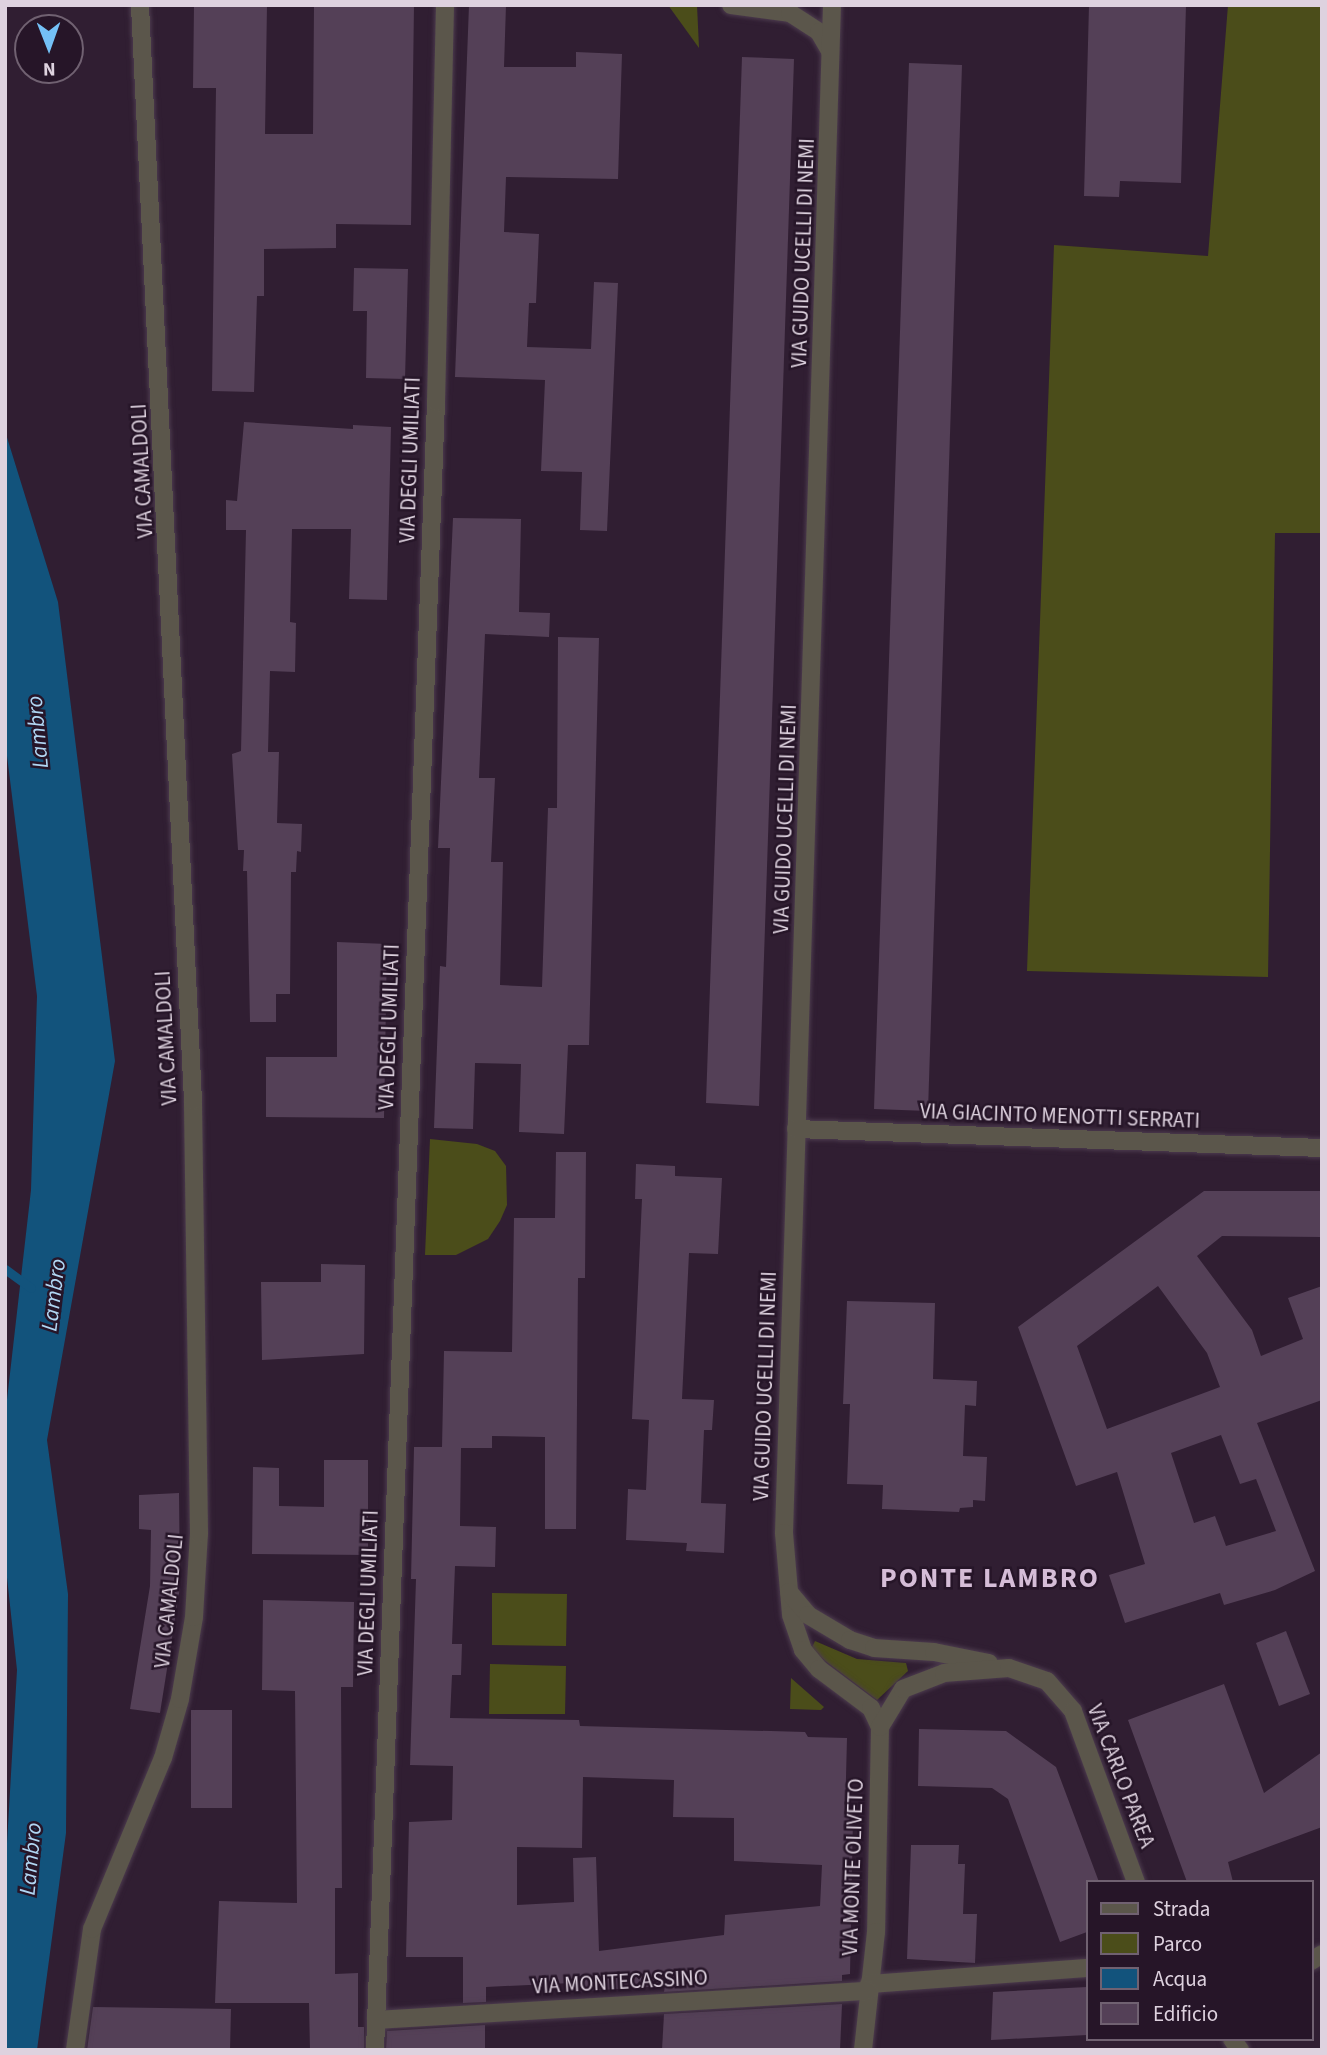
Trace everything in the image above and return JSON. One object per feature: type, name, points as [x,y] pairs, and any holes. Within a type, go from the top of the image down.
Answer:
[{"type":"street","name":"VIA CAMALDOLI","points":[[75,2050],[92,1929],[163,1758],[180,1699],[194,1617],[199,1534],[193,1101],[139,5]]},
{"type":"street","name":"VIA DEGLI UMILIATI","points":[[375,2050],[436,402],[445,5]]},
{"type":"street","name":"VIA GUIDO UCELLI DI NEMI","points":[[832,5],[787,1382],[787,1589],[796,1632],[808,1658],[871,1707],[880,1727]]},
{"type":"street","points":[[743,6],[790,13],[819,32],[830,51]]},
{"type":"street","name":"VIA GIACINTO MENOTTI SERRATI","points":[[796,1129],[1322,1148]]},
{"type":"street","points":[[787,1589],[808,1615],[850,1640],[1009,1668]]},
{"type":"street","name":"VIA CARLO PAREA","points":[[880,1727],[894,1699],[917,1681],[961,1670],[1009,1668],[1040,1676],[1066,1699],[1135,1880]]},
{"type":"street","name":"VIA MONTE OLIVETO","points":[[863,2050],[876,1931],[880,1727]]},
{"type":"street","name":"VIA MONTECASSINO","points":[[376,2020],[868,1987],[1086,1968]]},
{"type":"green space","points":[[668,5],[697,5],[699,48]]},
{"type":"green space","points":[[1228,5],[1322,5],[1322,533],[1275,533],[1268,977],[1027,971],[1054,245],[1208,256]]},
{"type":"green space","points":[[430,1139],[477,1144],[495,1151],[506,1166],[507,1205],[500,1221],[488,1239],[456,1255],[425,1255]]},
{"type":"green space","points":[[492,1593],[567,1594],[566,1646],[492,1645]]},
{"type":"green space","points":[[815,1641],[857,1659],[906,1663],[908,1671],[877,1700],[824,1660],[812,1647]]},
{"type":"green space","points":[[490,1664],[566,1666],[565,1714],[489,1714]]},
{"type":"green space","points":[[791,1678],[824,1707],[821,1710],[790,1709]]},
{"type":"water","name":"Lambro","points":[[5,431],[58,602],[115,1061],[47,1440],[68,1594],[66,1833],[37,2050],[5,2050],[5,1878],[17,1670],[5,1559],[5,1417],[31,1190],[37,996],[5,740]]},
{"type":"building","points":[[194,5],[267,5],[265,134],[313,134],[314,5],[414,5],[411,225],[336,224],[336,248],[264,249],[264,296],[257,296],[254,392],[212,391],[216,88],[193,88]]},
{"type":"building","points":[[469,5],[506,5],[504,67],[576,67],[576,52],[622,54],[618,179],[506,177],[504,232],[539,234],[536,303],[529,303],[527,347],[591,349],[594,282],[618,283],[607,531],[580,530],[582,472],[541,471],[545,380],[455,377]]},
{"type":"building","points":[[1089,5],[1186,5],[1181,183],[1120,181],[1119,197],[1084,196]]},
{"type":"building","points":[[742,57],[794,59],[759,1106],[706,1103]]},
{"type":"building","points":[[909,63],[962,65],[928,1111],[874,1109]]},
{"type":"building","points":[[354,268],[408,269],[405,379],[366,378],[367,311],[353,311]]},
{"type":"building","points":[[244,422],[353,429],[353,425],[391,427],[387,600],[349,599],[351,529],[292,529],[290,622],[296,623],[295,672],[270,671],[268,752],[279,752],[277,823],[302,824],[301,852],[297,851],[296,872],[291,872],[290,994],[276,994],[276,1022],[250,1022],[247,871],[243,871],[244,850],[238,850],[232,754],[241,751],[246,530],[226,530],[226,500],[237,501]]},
{"type":"building","points":[[453,518],[521,519],[519,612],[550,613],[549,637],[485,634],[479,778],[495,778],[491,862],[503,862],[500,985],[542,987],[548,808],[557,808],[558,637],[599,638],[589,1045],[568,1045],[564,1134],[519,1132],[521,1064],[475,1063],[473,1129],[434,1128],[440,966],[446,967],[450,848],[438,848]]},
{"type":"building","points":[[337,942],[387,944],[384,1118],[266,1117],[266,1057],[337,1057]]},
{"type":"building","points":[[556,1152],[586,1152],[585,1278],[578,1278],[576,1529],[545,1529],[545,1437],[492,1436],[492,1448],[461,1448],[460,1526],[496,1527],[495,1567],[455,1566],[452,1644],[462,1644],[461,1675],[452,1675],[450,1718],[579,1720],[580,1726],[805,1732],[808,1737],[847,1738],[845,1816],[853,1816],[850,1974],[842,1975],[842,1981],[664,1992],[665,1986],[571,1992],[571,1983],[486,1987],[486,2002],[463,2003],[463,1957],[406,1957],[409,1822],[452,1820],[453,1766],[410,1765],[416,1579],[411,1579],[414,1447],[442,1447],[444,1351],[512,1352],[514,1218],[555,1218]],"holes":[[[583,1777],[674,1780],[673,1817],[734,1818],[734,1861],[822,1865],[820,1906],[725,1915],[724,1935],[599,1951],[596,1857],[573,1858],[574,1902],[517,1905],[517,1847],[582,1848]]]},
{"type":"building","points":[[636,1164],[675,1166],[675,1176],[722,1178],[718,1254],[689,1253],[682,1399],[714,1400],[712,1430],[704,1430],[701,1503],[726,1504],[724,1553],[686,1551],[687,1543],[626,1540],[628,1489],[646,1490],[649,1420],[632,1419],[642,1199],[635,1199]]},
{"type":"building","points":[[1204,1191],[1322,1191],[1322,1237],[1222,1236],[1197,1256],[1252,1330],[1261,1356],[1303,1339],[1288,1298],[1322,1286],[1322,1400],[1257,1423],[1315,1571],[1275,1590],[1224,1605],[1220,1593],[1125,1623],[1109,1575],[1145,1564],[1117,1472],[1076,1486],[1018,1327]],"holes":[[[1158,1286],[1207,1353],[1220,1387],[1107,1429],[1077,1346]],[[1221,1435],[1240,1484],[1256,1479],[1276,1531],[1226,1546],[1215,1516],[1194,1523],[1171,1453]]]},
{"type":"building","points":[[321,1264],[365,1265],[364,1354],[262,1360],[261,1282],[321,1282]]},
{"type":"building","points":[[847,1301],[935,1303],[933,1379],[977,1381],[976,1406],[965,1405],[963,1456],[987,1457],[985,1501],[973,1500],[973,1507],[960,1508],[959,1512],[882,1509],[883,1485],[847,1484],[850,1404],[843,1404]]},
{"type":"building","points":[[324,1460],[368,1460],[368,1555],[252,1554],[253,1467],[279,1468],[279,1506],[324,1507]]},
{"type":"building","points":[[179,1493],[180,1587],[160,1713],[130,1709],[150,1586],[151,1530],[139,1529],[139,1495]]},
{"type":"building","points":[[263,1600],[354,1602],[353,1687],[341,1687],[342,1888],[335,1888],[335,1974],[358,1973],[358,2027],[364,2027],[364,2050],[310,2050],[309,2003],[215,2003],[219,1901],[297,1903],[295,1691],[262,1690]]},
{"type":"building","points":[[1286,1631],[1310,1694],[1279,1706],[1256,1643]]},
{"type":"building","points":[[1224,1684],[1264,1793],[1322,1752],[1322,1827],[1228,1862],[1232,1880],[1186,1880],[1128,1720]]},
{"type":"building","points":[[191,1710],[232,1710],[232,1808],[191,1808]]},
{"type":"building","points":[[919,1729],[1006,1731],[1056,1767],[1098,1880],[1086,1880],[1086,1932],[1060,1942],[1008,1799],[992,1788],[918,1786]]},
{"type":"building","points":[[911,1845],[959,1845],[958,1864],[965,1864],[963,1914],[977,1914],[975,1963],[907,1959]]},
{"type":"building","points":[[1086,1987],[1086,2035],[991,2040],[993,1992]]},
{"type":"building","points":[[842,2004],[840,2050],[662,2050],[664,2014]]},
{"type":"building","points":[[93,2007],[231,2009],[230,2050],[87,2050]]},
{"type":"building","points":[[485,2025],[485,2050],[386,2050],[387,2031]]},
{"type":"waterway","name":"Lambro","points":[[5,1269],[31,1288]]},
{"type":"district","name":"PONTE LAMBRO","points":[[990,1578]]}]
